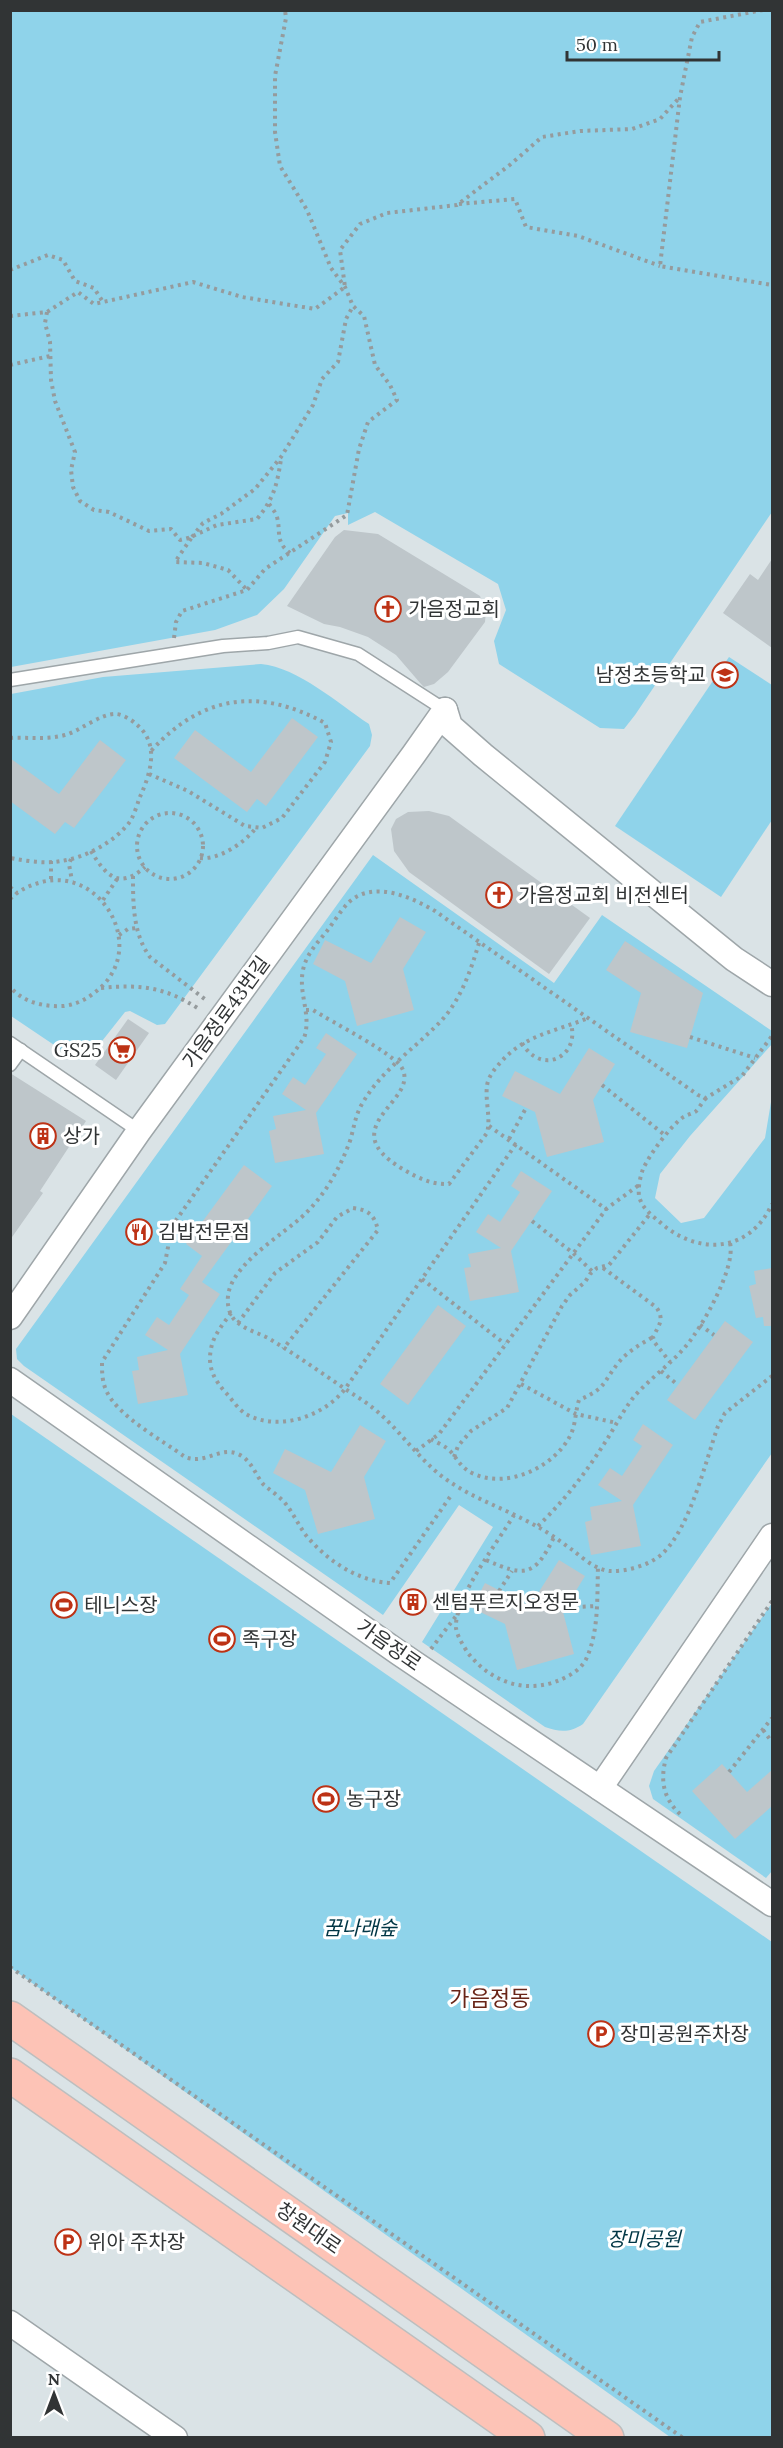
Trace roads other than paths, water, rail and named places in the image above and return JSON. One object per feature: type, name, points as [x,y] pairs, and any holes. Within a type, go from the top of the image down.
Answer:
[{"type":"main road","name":"창원대로","points":[[10,2018],[607,2438]]},
{"type":"main road","points":[[10,2075],[528,2438]]},
{"type":"street","points":[[444,710],[450,726],[483,756],[734,959],[772,984]]},
{"type":"street","name":"가음정로43번길","points":[[10,1317],[139,1131],[444,710]]},
{"type":"street","name":"가음정로","points":[[10,1380],[399,1653],[772,1904]]},
{"type":"street","points":[[600,1788],[772,1536]]},
{"type":"street","points":[[10,2323],[175,2438]]},
{"type":"lane","points":[[10,680],[298,637],[358,654],[444,710]]},
{"type":"lane","points":[[10,1065],[16,1046],[139,1131]]},
{"type":"place","name":"가음정교회","points":[[388,609]]},
{"type":"place","name":"남정초등학교","points":[[725,675]]},
{"type":"place","name":"가음정교회 비전센터","points":[[499,895]]},
{"type":"place","name":"GS25","points":[[122,1050]]},
{"type":"place","name":"상가","points":[[43,1136]]},
{"type":"place","name":"김밥전문점","points":[[139,1232]]},
{"type":"place","name":"센텀푸르지오정문","points":[[413,1602]]},
{"type":"place","name":"테니스장","points":[[64,1605]]},
{"type":"place","name":"족구장","points":[[222,1639]]},
{"type":"place","name":"농구장","points":[[326,1799]]},
{"type":"place","name":"장미공원주차장","points":[[601,2034]]},
{"type":"place","name":"위아 주차장","points":[[68,2242]]},
{"type":"district","name":"가음정동","points":[[490,1998]]},
{"type":"park label","name":"꿈나래숲","points":[[360,1928]]},
{"type":"park label","name":"장미공원","points":[[644,2239]]}]
